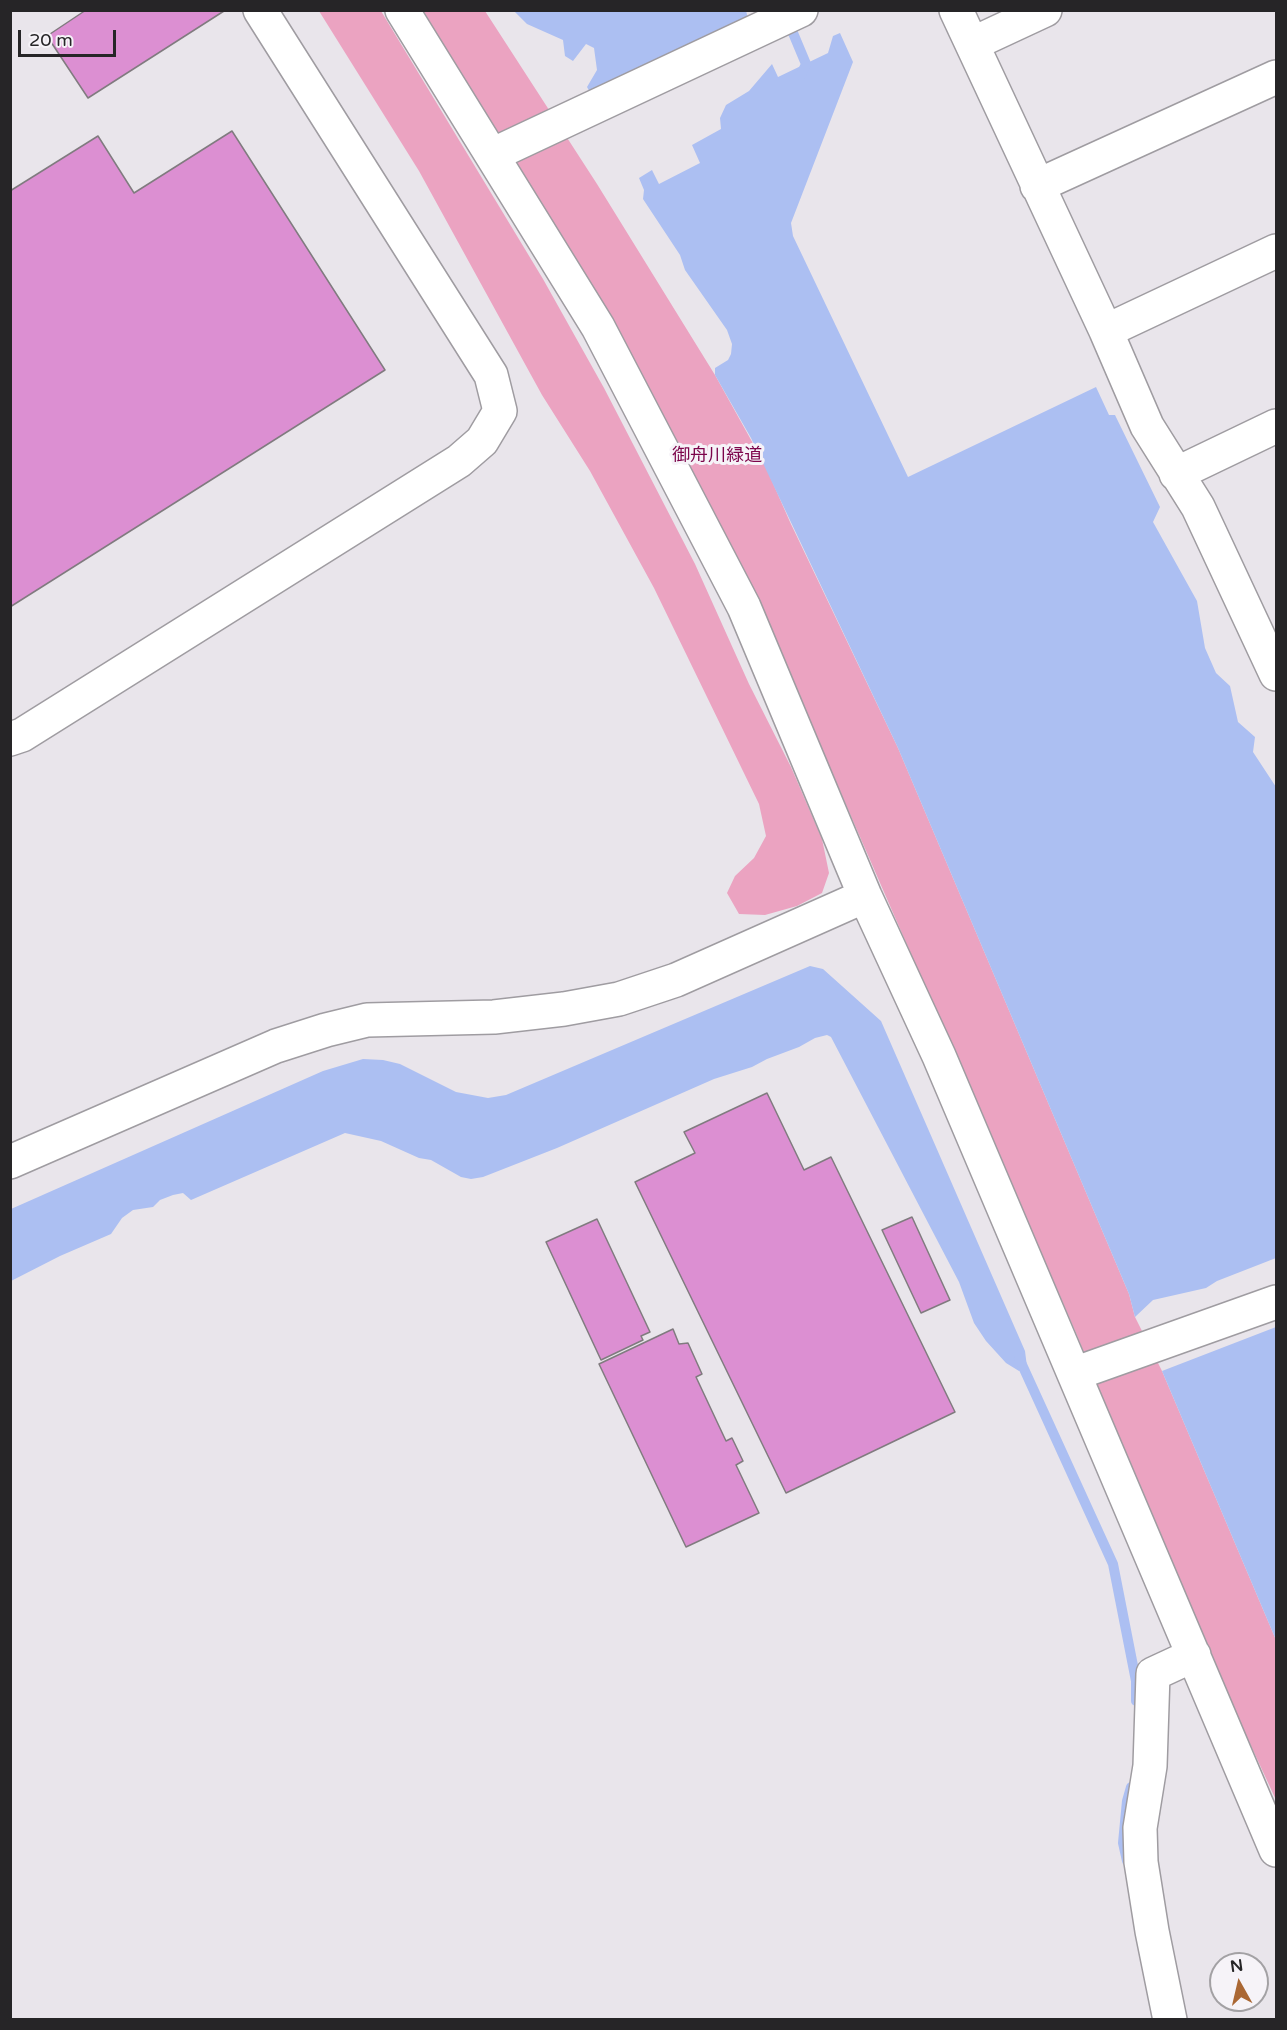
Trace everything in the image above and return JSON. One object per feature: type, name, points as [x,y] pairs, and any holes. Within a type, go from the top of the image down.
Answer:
[{"type":"street","points":[[10,739],[22,735],[459,461],[483,441],[500,411],[490,375],[260,10]]},
{"type":"street","points":[[402,10],[598,327],[744,607],[865,896],[939,1056],[1276,1850]]},
{"type":"street","points":[[492,155],[801,10]]},
{"type":"street","points":[[956,10],[1106,331],[1147,426],[1198,507],[1276,674]]},
{"type":"street","points":[[972,44],[1045,10]]},
{"type":"street","points":[[1037,186],[1276,77]]},
{"type":"street","points":[[1106,331],[1276,251]]},
{"type":"street","points":[[1176,474],[1276,426]]},
{"type":"street","points":[[10,1162],[276,1046],[326,1030],[367,1020],[494,1017],[564,1009],[619,999],[676,980],[865,896]]},
{"type":"street","points":[[1074,1374],[1276,1302]]},
{"type":"street","points":[[1170,2019],[1141,1862],[1140,1828],[1149,1766],[1153,1674],[1194,1655]]},
{"type":"green space","points":[[319,11],[381,11],[543,279],[604,388],[695,564],[749,684],[791,767],[822,839],[829,873],[822,893],[797,906],[765,915],[739,914],[727,893],[735,876],[754,858],[766,836],[759,804],[654,588],[590,471],[542,395],[419,171]]},
{"type":"green space","name":"御舟川緑道","points":[[421,11],[485,11],[597,184],[715,375],[765,465],[898,748],[1129,1294],[1135,1317],[1162,1371],[1276,1640],[1276,1800],[1193,1620],[1076,1333],[776,644],[501,138]]},
{"type":"water","points":[[746,10],[748,20],[592,96],[587,87],[597,70],[594,48],[586,44],[573,61],[565,56],[563,40],[527,24],[514,11]]},
{"type":"water","points":[[840,33],[853,62],[791,223],[793,236],[908,477],[1096,387],[1109,415],[1115,415],[1160,507],[1153,522],[1197,601],[1205,648],[1216,673],[1230,686],[1238,722],[1255,737],[1253,752],[1276,787],[1276,1258],[1217,1281],[1206,1288],[1153,1300],[1135,1317],[1129,1294],[898,748],[751,438],[715,375],[715,368],[728,360],[731,354],[732,344],[727,330],[685,270],[680,255],[643,199],[644,190],[639,178],[652,170],[659,184],[700,163],[692,145],[721,129],[720,118],[726,105],[749,91],[772,64],[778,77],[828,53],[833,36]]},
{"type":"water","points":[[810,966],[823,969],[881,1021],[1025,1351],[1027,1367],[1019,1371],[1006,1363],[986,1341],[974,1323],[959,1282],[831,1037],[827,1035],[815,1038],[752,1067],[714,1079],[557,1148],[483,1177],[471,1179],[461,1177],[431,1160],[419,1158],[381,1141],[345,1133],[191,1200],[183,1193],[160,1200],[153,1207],[133,1210],[122,1218],[111,1234],[11,1281],[11,1209],[323,1071],[363,1059],[383,1060],[400,1064],[456,1092],[488,1098],[506,1095]]},
{"type":"water","points":[[1276,1327],[1276,1640],[1162,1371]]},
{"type":"building","points":[[86,10],[224,11],[88,98],[47,36]]},
{"type":"building","points":[[232,131],[385,370],[10,607],[10,191],[98,136],[134,193]]},
{"type":"building","points":[[767,1093],[804,1170],[831,1157],[955,1412],[786,1493],[635,1182],[695,1153],[684,1132]]},
{"type":"building","points":[[912,1217],[950,1300],[921,1313],[882,1230]]},
{"type":"building","points":[[597,1219],[650,1332],[641,1336],[643,1340],[601,1360],[546,1242]]},
{"type":"building","points":[[673,1329],[679,1344],[688,1343],[702,1374],[696,1377],[726,1441],[732,1438],[743,1461],[736,1465],[759,1513],[686,1547],[599,1364]]},
{"type":"waterway","points":[[788,21],[806,64],[801,75]]},
{"type":"waterway","points":[[1019,1358],[1113,1564],[1136,1681],[1136,1701]]},
{"type":"waterway","points":[[1127,1861],[1123,1843],[1127,1801],[1131,1787]]}]
